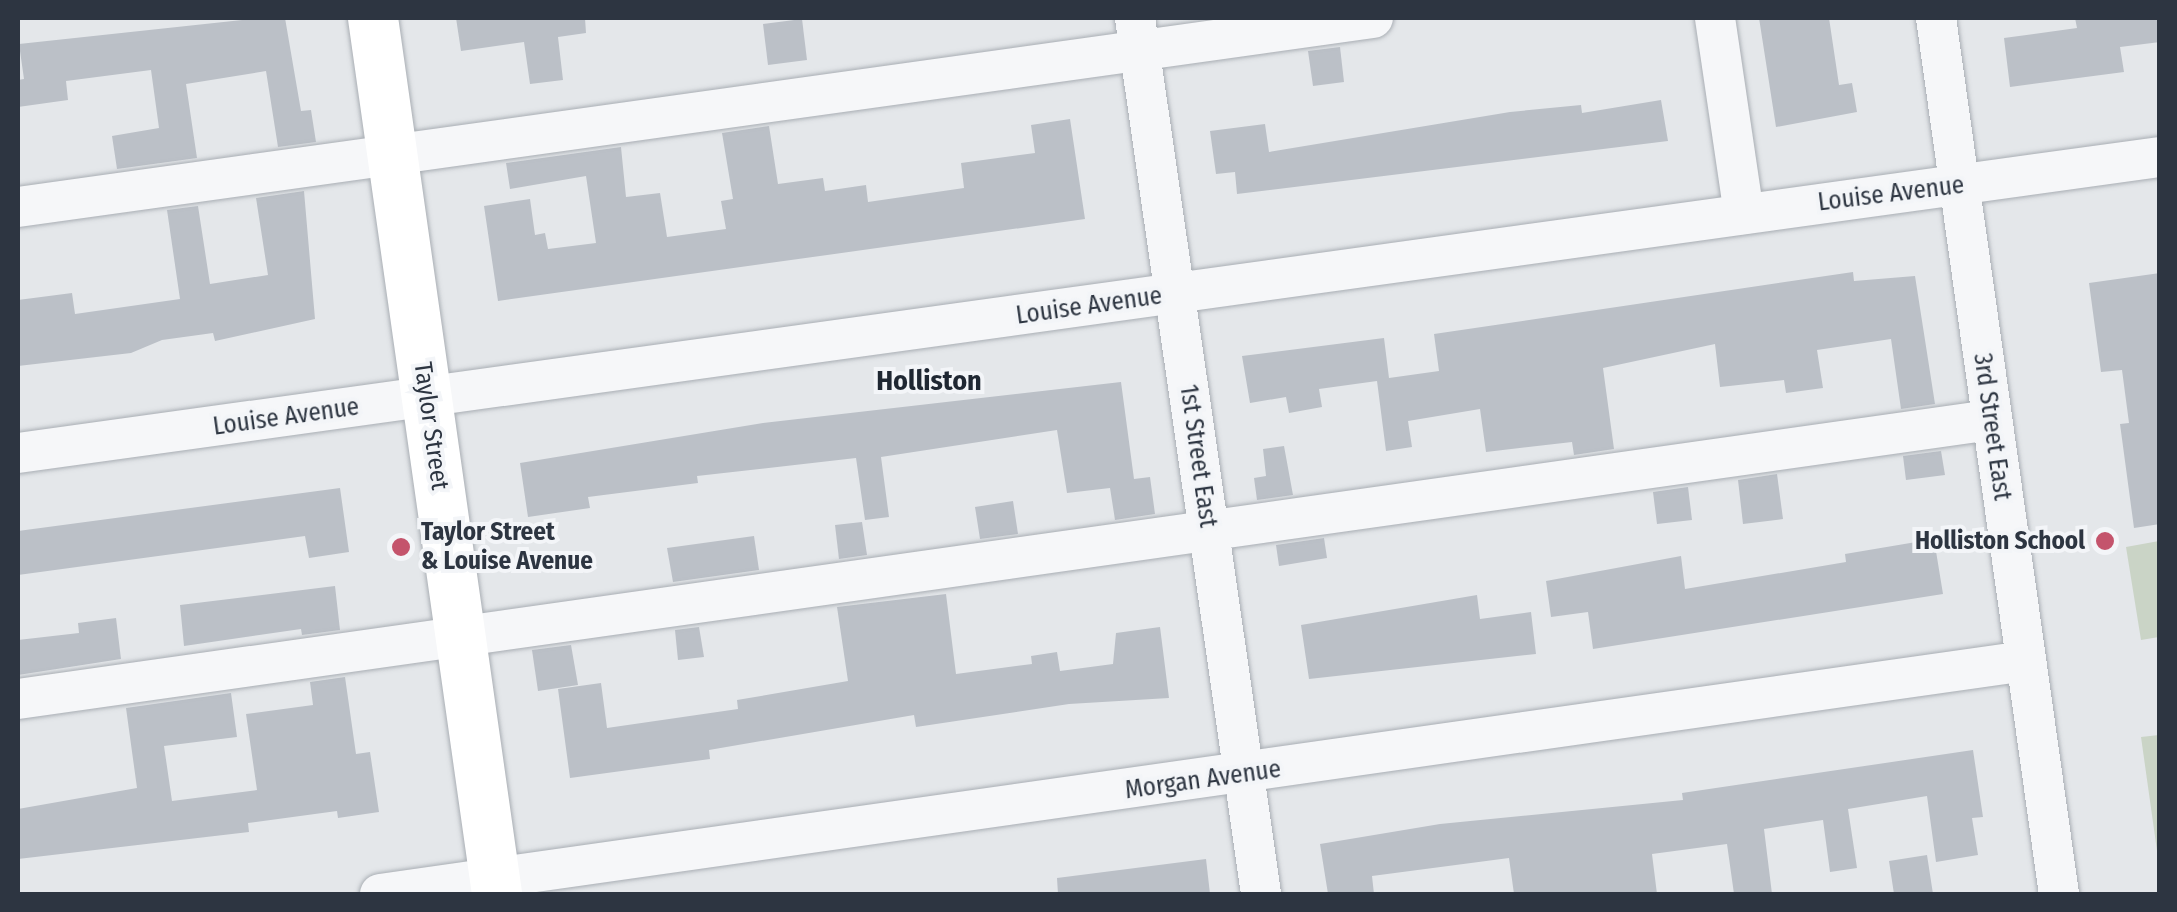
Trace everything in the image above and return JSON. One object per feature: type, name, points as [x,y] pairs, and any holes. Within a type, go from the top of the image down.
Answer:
[{"type":"main road","name":"Taylor Street","points":[[373,18],[496,886]]},
{"type":"street","points":[[18,207],[393,154],[1137,34],[1373,18]]},
{"type":"street","points":[[1716,18],[1744,214]]},
{"type":"street","name":"3rd Street East","points":[[1936,18],[2059,894]]},
{"type":"street","name":"1st Street East","points":[[1137,34],[1261,894]]},
{"type":"street","name":"Louise Avenue","points":[[18,453],[2160,157]]},
{"type":"street","points":[[18,699],[1990,420]]},
{"type":"street","name":"Morgan Avenue","points":[[380,894],[496,886],[2026,661]]},
{"type":"green space","points":[[2159,541],[2159,637],[2141,640],[2126,547]]},
{"type":"green space","points":[[2160,735],[2159,865],[2141,737]]},
{"type":"building","points":[[285,18],[301,111],[311,110],[316,142],[278,147],[266,71],[186,84],[197,158],[117,169],[112,136],[159,128],[151,70],[66,81],[68,100],[18,107],[18,80],[24,79],[19,44]]},
{"type":"building","points":[[456,18],[585,18],[586,33],[558,37],[563,80],[530,84],[524,42],[461,51]]},
{"type":"building","points":[[1759,18],[1829,18],[1839,85],[1852,83],[1857,112],[1776,127]]},
{"type":"building","points":[[2075,18],[2160,18],[2160,42],[2120,47],[2124,72],[2010,87],[2004,38],[2077,28]]},
{"type":"building","points":[[802,19],[807,60],[768,65],[763,24]]},
{"type":"building","points":[[1340,47],[1344,82],[1313,86],[1308,51]]},
{"type":"building","points":[[1661,100],[1668,141],[1237,194],[1235,172],[1216,174],[1210,131],[1265,124],[1269,152],[1510,112],[1581,105],[1582,113]]},
{"type":"building","points":[[1070,119],[1085,219],[498,301],[484,206],[530,199],[535,235],[545,233],[548,249],[596,243],[586,176],[510,189],[506,163],[621,147],[626,197],[660,193],[667,237],[726,229],[721,201],[733,199],[722,133],[769,126],[778,184],[823,178],[825,191],[866,185],[868,202],[964,188],[961,163],[1035,153],[1031,125]]},
{"type":"building","points":[[304,191],[315,319],[215,341],[213,333],[162,340],[131,353],[18,366],[18,300],[72,293],[75,314],[180,299],[167,210],[198,206],[210,284],[268,275],[256,198]]},
{"type":"building","points":[[1853,272],[1854,281],[1915,276],[1935,404],[1901,409],[1891,339],[1817,350],[1823,388],[1786,393],[1784,380],[1720,387],[1715,344],[1603,368],[1614,449],[1574,455],[1572,442],[1486,452],[1480,409],[1408,421],[1412,447],[1386,451],[1377,381],[1319,389],[1322,407],[1289,413],[1286,397],[1250,403],[1242,356],[1384,338],[1389,378],[1439,371],[1434,334]]},
{"type":"building","name":"Holliston School","points":[[2160,273],[2160,524],[2134,528],[2120,424],[2129,423],[2122,370],[2101,372],[2089,283]]},
{"type":"building","points":[[1121,382],[1134,479],[1150,477],[1155,514],[1115,520],[1110,488],[1067,493],[1057,430],[881,457],[889,517],[865,520],[856,458],[697,476],[698,483],[588,497],[590,508],[528,517],[520,463],[763,423]]},
{"type":"building","points":[[1284,446],[1293,495],[1257,500],[1254,478],[1266,476],[1263,449]]},
{"type":"building","points":[[1941,451],[1945,475],[1906,480],[1903,456]]},
{"type":"building","points":[[1777,474],[1783,519],[1743,524],[1738,480]]},
{"type":"building","points":[[1688,487],[1692,520],[1657,524],[1653,492]]},
{"type":"building","points":[[340,488],[349,552],[309,558],[305,536],[18,575],[18,531]]},
{"type":"building","points":[[1013,501],[1018,534],[980,539],[975,507]]},
{"type":"building","points":[[862,522],[867,555],[839,559],[835,525]]},
{"type":"building","points":[[754,536],[759,570],[673,582],[667,548]]},
{"type":"building","points":[[1324,538],[1327,558],[1279,566],[1276,545]]},
{"type":"building","points":[[1934,539],[1943,594],[1593,649],[1588,612],[1551,617],[1546,581],[1681,556],[1685,589],[1846,562],[1845,554]]},
{"type":"building","points":[[335,586],[340,630],[302,635],[301,629],[184,646],[180,605]]},
{"type":"building","points":[[946,594],[956,674],[1032,664],[1031,656],[1057,652],[1060,671],[1113,664],[1116,633],[1160,627],[1169,698],[1069,704],[916,727],[914,715],[709,750],[710,759],[570,778],[558,689],[601,683],[607,728],[738,709],[737,700],[848,681],[837,607]]},
{"type":"building","points":[[1477,595],[1480,619],[1531,612],[1536,654],[1309,679],[1301,625]]},
{"type":"building","points":[[116,618],[121,659],[18,675],[18,640],[79,633],[78,623]]},
{"type":"building","points":[[699,627],[704,657],[678,660],[675,630]]},
{"type":"building","points":[[571,645],[578,685],[538,691],[532,650]]},
{"type":"building","points":[[345,677],[356,754],[370,752],[379,812],[338,818],[337,811],[248,823],[249,832],[18,859],[18,809],[137,788],[126,708],[231,693],[237,737],[164,746],[172,801],[257,790],[246,714],[313,705],[310,682]]},
{"type":"building","points":[[1973,750],[1983,817],[1972,818],[1978,855],[1936,862],[1927,796],[1848,809],[1857,868],[1830,872],[1823,820],[1764,829],[1772,894],[1734,894],[1727,844],[1652,854],[1657,894],[1514,894],[1509,858],[1372,876],[1374,894],[1328,894],[1320,844],[1440,824],[1683,800],[1682,793]]},
{"type":"building","points":[[1927,855],[1933,894],[1894,894],[1889,861]]},
{"type":"building","points":[[1206,859],[1210,894],[1058,894],[1057,878]]},
{"type":"place","name":"Holliston School","points":[[2105,541]]},
{"type":"place","name":"Taylor Street & Louise Avenue","points":[[401,547]]},
{"type":"district","name":"Holliston","points":[[929,381]]}]
